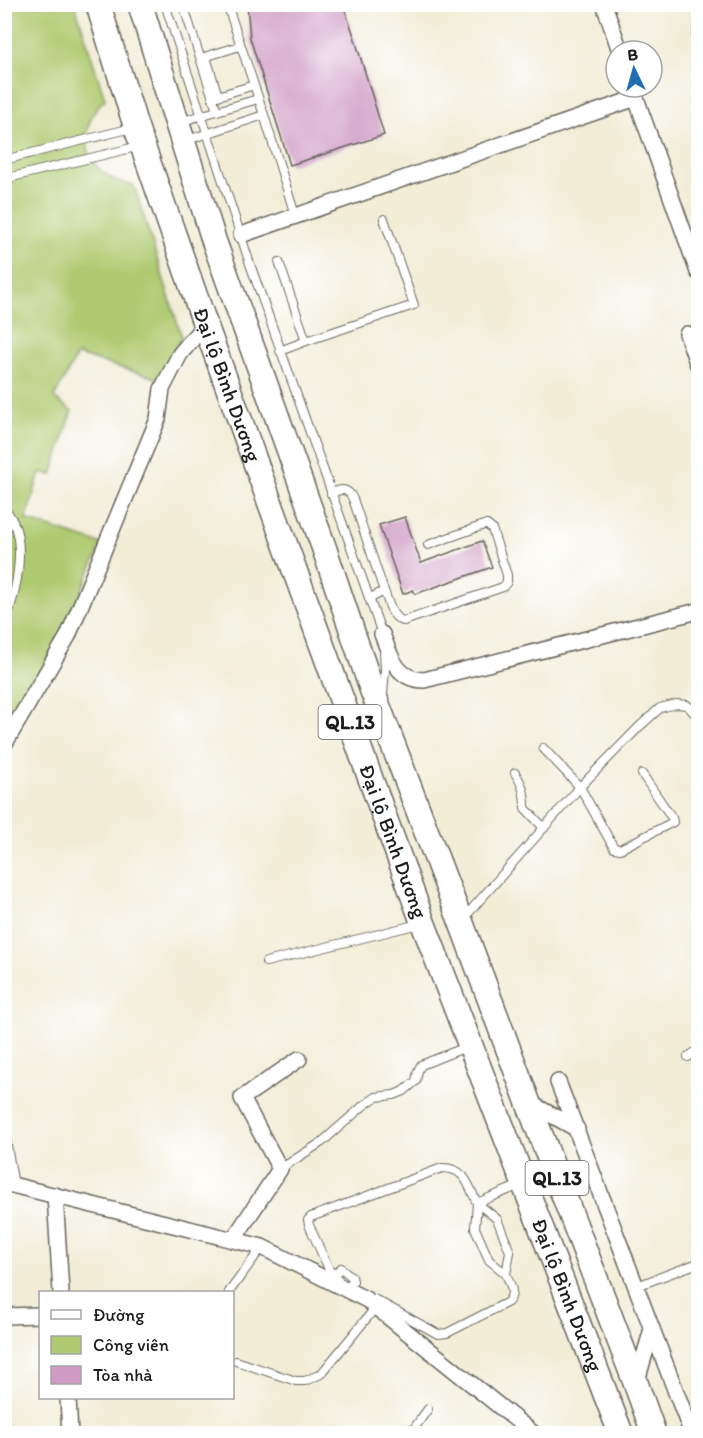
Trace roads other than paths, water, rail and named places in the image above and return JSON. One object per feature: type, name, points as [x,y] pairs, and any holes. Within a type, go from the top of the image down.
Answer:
[{"type":"highway","name":"Đại lộ Bình Dương","points":[[98,4],[139,136],[423,923],[621,1434]]},
{"type":"highway","name":"Đại lộ Bình Dương","points":[[140,4],[214,241],[323,545],[372,690],[654,1434]]},
{"type":"street","points":[[604,4],[616,39]]},
{"type":"street","points":[[241,235],[615,99]]},
{"type":"street","points":[[637,99],[699,272]]},
{"type":"street","points":[[4,745],[68,636],[158,419],[162,388],[180,354],[206,324]]},
{"type":"street","points":[[687,334],[699,365]]},
{"type":"street","points":[[382,635],[397,668],[408,677],[424,680],[699,611]]},
{"type":"street","points":[[233,1240],[280,1169],[242,1098],[299,1059]]},
{"type":"street","points":[[558,1082],[692,1434]]},
{"type":"street","points":[[528,1102],[577,1130]]},
{"type":"street","points":[[9,1184],[262,1248],[330,1278],[376,1307],[534,1434]]},
{"type":"street","points":[[55,1195],[61,1291]]},
{"type":"street","points":[[4,1316],[39,1315]]},
{"type":"street","points":[[636,1384],[652,1329]]},
{"type":"street","points":[[68,1399],[70,1434]]},
{"type":"lane","points":[[165,4],[280,351],[382,635],[385,670],[383,719]]},
{"type":"lane","points":[[183,4],[218,96],[254,86]]},
{"type":"lane","points":[[227,4],[295,215]]},
{"type":"lane","points":[[699,27],[696,38],[699,86]]},
{"type":"lane","points":[[203,58],[240,46]]},
{"type":"lane","points":[[203,58],[217,111]]},
{"type":"lane","points":[[180,132],[202,116],[258,99]]},
{"type":"lane","points":[[180,132],[207,134],[264,116]]},
{"type":"lane","points":[[4,159],[139,136]]},
{"type":"lane","points":[[4,179],[139,136]]},
{"type":"lane","points":[[280,351],[414,304],[384,219]]},
{"type":"lane","points":[[279,262],[306,341]]},
{"type":"lane","points":[[331,494],[343,489],[351,495],[384,591],[393,614],[399,620],[404,621],[503,586],[507,582],[507,574],[492,529],[488,525],[428,544]]},
{"type":"lane","points":[[4,508],[15,525],[18,548],[17,581],[4,622]]},
{"type":"lane","points":[[369,599],[384,591]]},
{"type":"lane","points":[[461,922],[580,787],[660,708],[677,704],[687,705],[699,717]]},
{"type":"lane","points":[[543,748],[580,787],[614,848],[620,849],[673,822],[642,774]]},
{"type":"lane","points":[[515,773],[525,795],[525,808],[544,828]]},
{"type":"lane","points":[[266,962],[423,923]]},
{"type":"lane","points":[[280,1169],[322,1142],[376,1097],[394,1095],[404,1090],[416,1081],[422,1065],[471,1046]]},
{"type":"lane","points":[[688,1057],[699,1050]]},
{"type":"lane","points":[[4,1129],[9,1184]]},
{"type":"lane","points":[[330,1278],[309,1225],[308,1220],[311,1217],[442,1168],[463,1174],[477,1203],[497,1219],[510,1252],[506,1274]]},
{"type":"lane","points":[[477,1203],[524,1184]]},
{"type":"lane","points":[[347,1287],[438,1334],[447,1333],[508,1302],[513,1292],[506,1274],[489,1260],[476,1228],[477,1203]]},
{"type":"lane","points":[[230,1291],[262,1248]]},
{"type":"lane","points":[[637,1286],[699,1263]]},
{"type":"lane","points":[[236,1361],[305,1382],[321,1374],[376,1307]]},
{"type":"lane","points":[[410,1434],[428,1409]]}]
